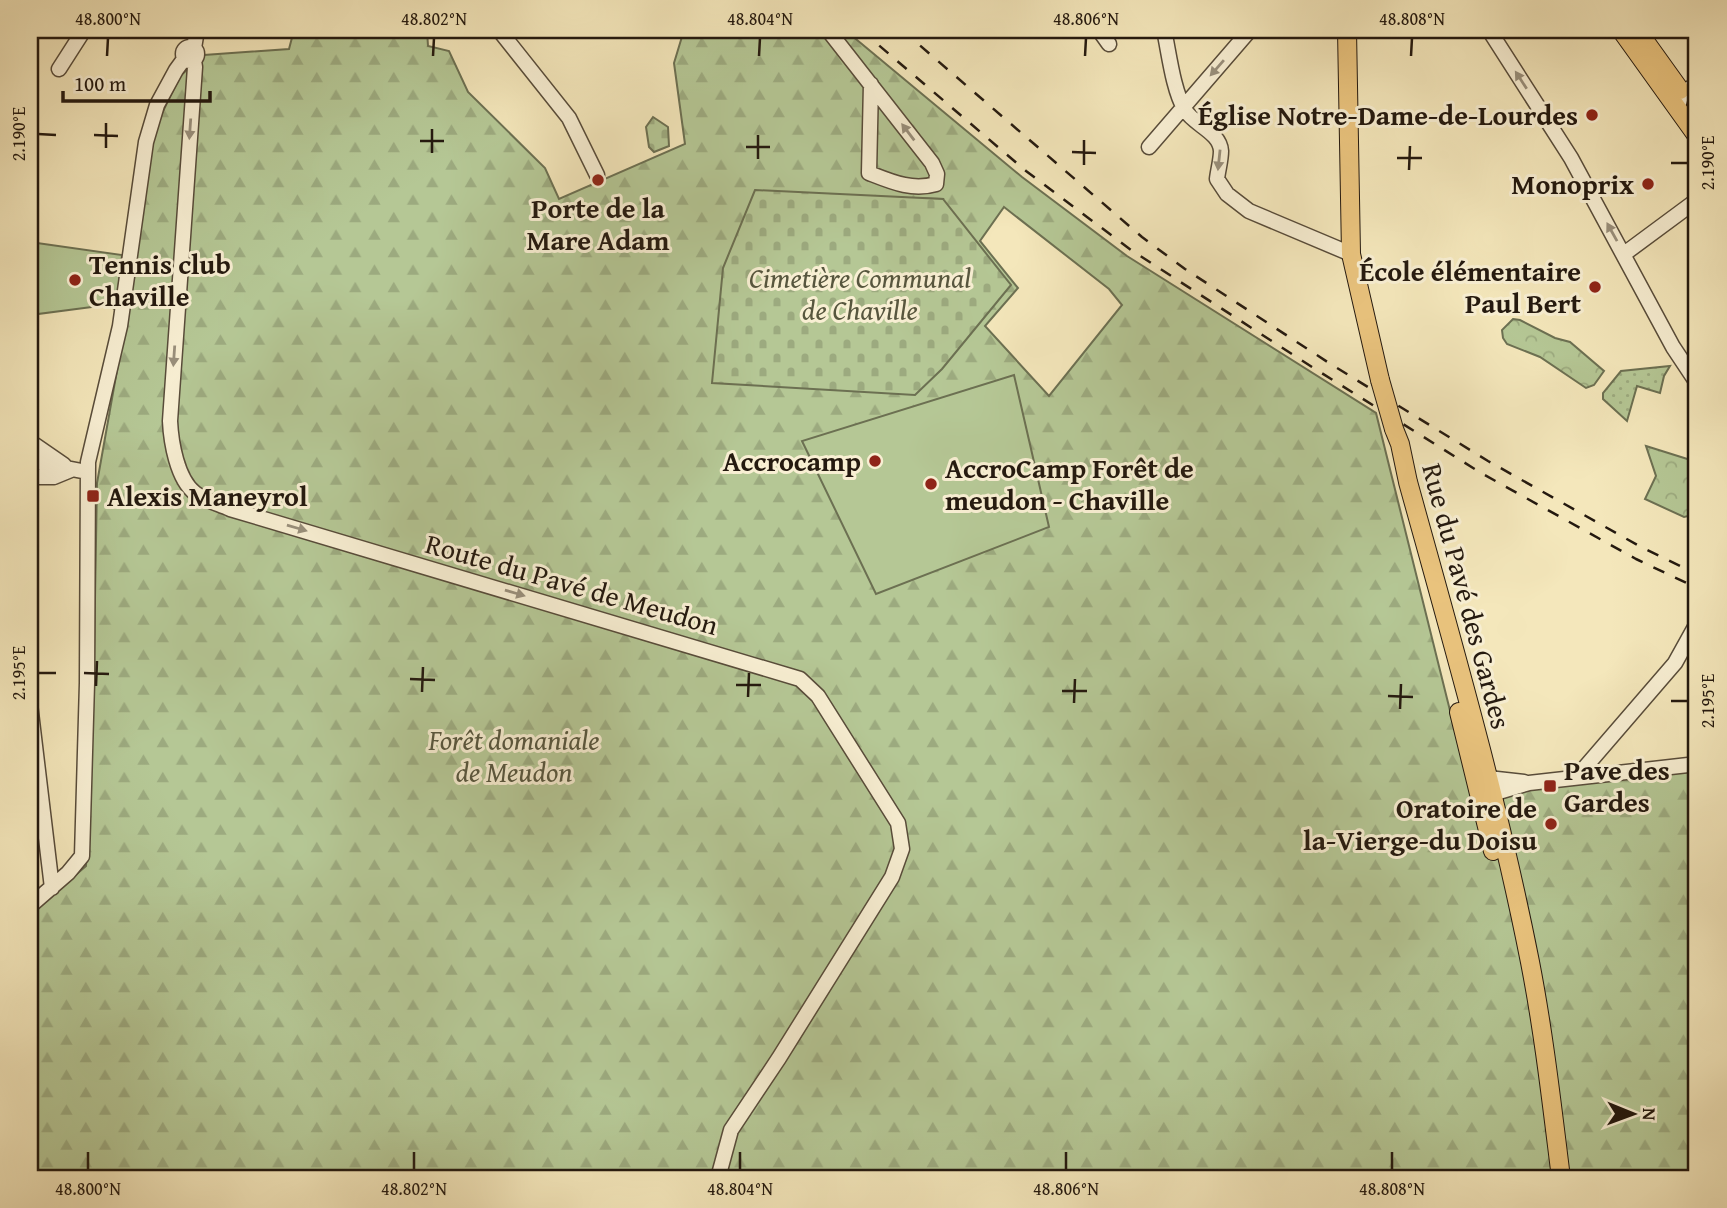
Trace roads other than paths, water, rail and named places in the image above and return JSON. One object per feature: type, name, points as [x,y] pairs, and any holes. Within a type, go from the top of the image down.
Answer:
[{"type":"main road","name":"Rue du Pavé des Gardes","points":[[1347,30],[1351,254],[1394,429],[1401,482],[1484,787]]},
{"type":"main road","points":[[1621,30],[1686,95],[1697,136]]},
{"type":"main road","points":[[1637,30],[1686,95],[1697,117]]},
{"type":"main road","points":[[1484,787],[1521,963],[1552,1178]]},
{"type":"main road","points":[[1484,787],[1536,996],[1562,1178]]},
{"type":"street","points":[[59,69],[84,30]]},
{"type":"street","points":[[30,906],[77,865],[82,856],[89,564],[87,472],[120,326],[146,142],[158,105],[176,70],[191,56],[197,30]]},
{"type":"street","points":[[499,30],[569,118],[597,175]]},
{"type":"street","points":[[828,30],[871,84],[932,163],[937,174],[936,184],[921,188],[896,184],[869,173],[871,84]]},
{"type":"street","points":[[1099,30],[1109,44]]},
{"type":"street","points":[[1164,30],[1183,107],[1217,141],[1221,151],[1217,178],[1227,194],[1258,216],[1351,254]]},
{"type":"street","points":[[1149,147],[1250,30]]},
{"type":"street","points":[[1489,30],[1571,158],[1673,347],[1697,383]]},
{"type":"street","name":"Route du Pavé de Meudon","points":[[191,56],[195,66],[170,421],[171,446],[179,469],[194,492],[230,509],[800,679],[818,696],[898,823],[902,849],[892,877],[731,1130],[718,1178]]},
{"type":"street","points":[[1625,254],[1697,200]]},
{"type":"street","points":[[30,444],[36,445],[71,470]]},
{"type":"street","points":[[30,461],[87,472]]},
{"type":"street","points":[[30,477],[54,477],[71,470]]},
{"type":"street","points":[[1567,778],[1581,772],[1675,663],[1695,627]]},
{"type":"street","points":[[30,704],[52,888]]},
{"type":"street","points":[[1484,787],[1697,764]]},
{"type":"railway","points":[[861,30],[1026,171],[1131,250],[1481,473],[1636,559],[1697,588]]},
{"type":"railway","points":[[902,30],[1142,237],[1185,269],[1329,363],[1488,461],[1641,547],[1697,574]]},
{"type":"place","name":"Église Notre-Dame-de-Lourdes","points":[[1592,115]]},
{"type":"place","name":"Porte de la Mare Adam","points":[[598,180]]},
{"type":"place","name":"Monoprix","points":[[1648,184]]},
{"type":"place","name":"Tennis club Chaville","points":[[75,280]]},
{"type":"place","name":"École élémentaire Paul Bert","points":[[1595,287]]},
{"type":"place","name":"Accrocamp","points":[[875,461]]},
{"type":"place","name":"AccroCamp Forêt de meudon - Chaville","points":[[931,484]]},
{"type":"place","name":"Alexis Maneyrol","points":[[93,496]]},
{"type":"place","name":"Pave des Gardes","points":[[1550,786]]},
{"type":"place","name":"Oratoire de la-Vierge-du Doisu","points":[[1551,824]]},
{"type":"park label","name":"Cimetière Communal de Chaville","points":[[860,294]]},
{"type":"park label","name":"Forêt domaniale de Meudon","points":[[514,756]]}]
